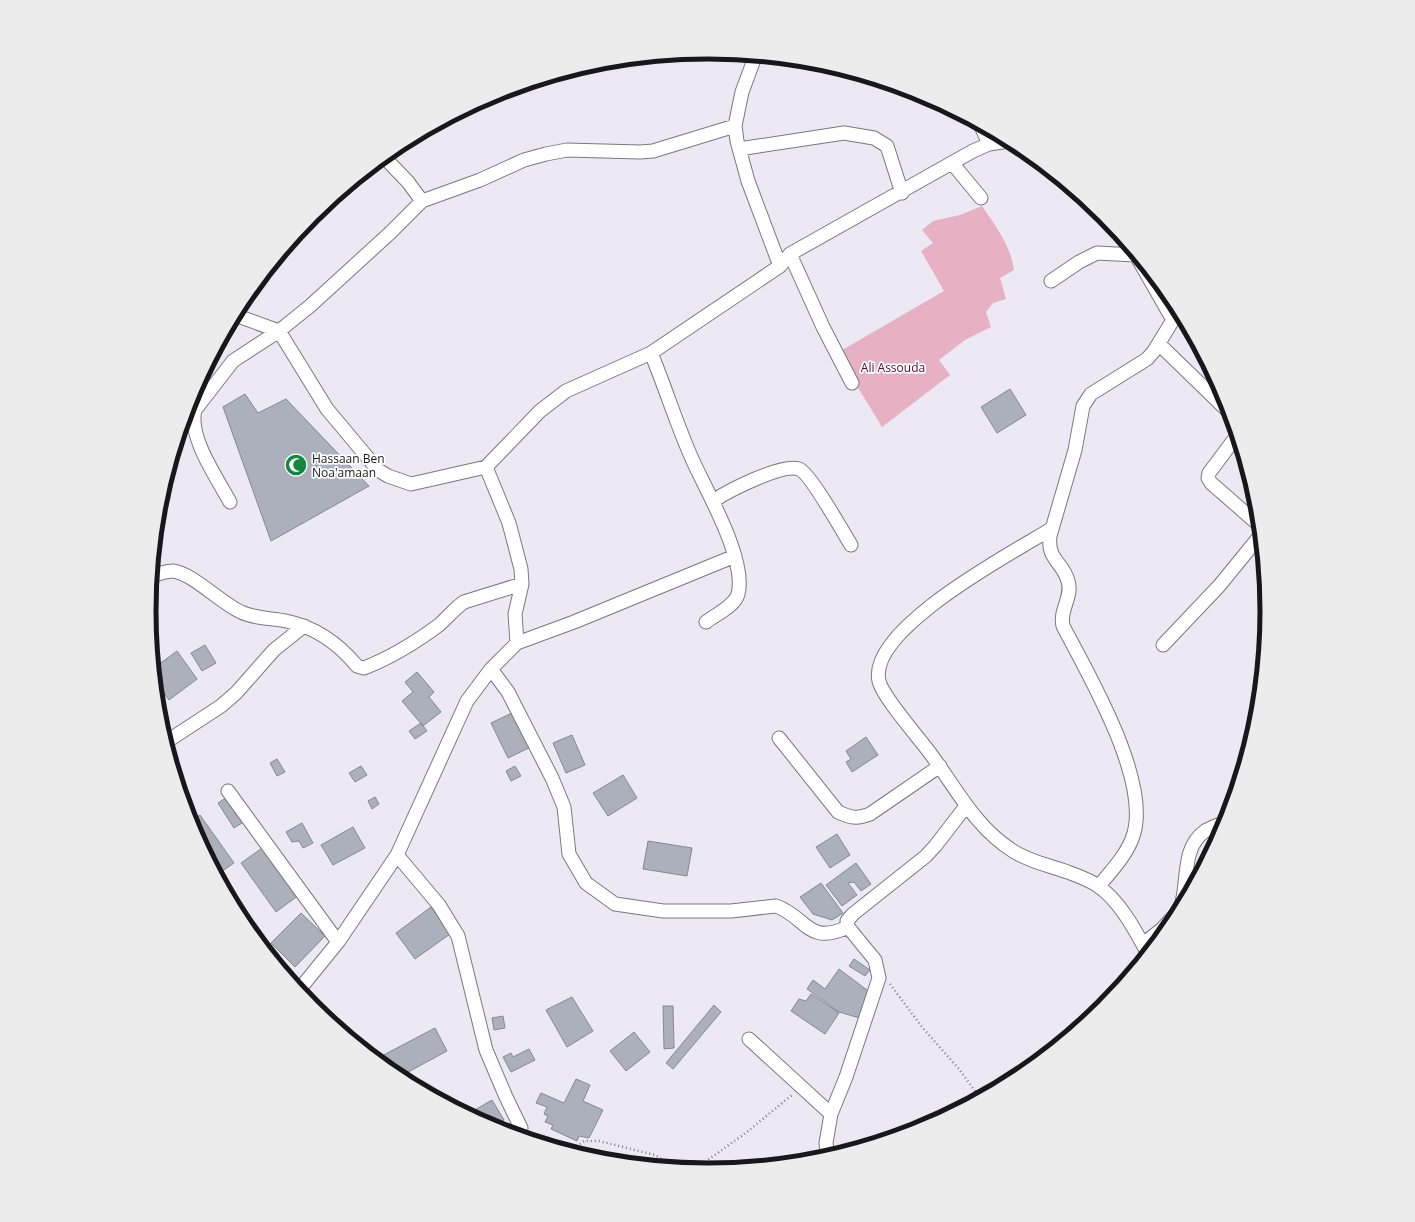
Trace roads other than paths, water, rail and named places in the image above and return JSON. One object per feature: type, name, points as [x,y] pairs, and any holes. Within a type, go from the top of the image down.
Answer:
[{"type":"street","points":[[753,61],[742,92],[735,126],[739,149],[748,181],[780,266]]},
{"type":"street","points":[[230,502],[195,436],[192,420],[195,410],[233,361],[278,331],[343,277],[422,201],[480,180],[524,160],[546,154],[567,150],[653,151],[735,126]]},
{"type":"street","points":[[739,149],[844,133],[874,138],[887,146],[902,192]]},
{"type":"street","points":[[984,133],[989,144]]},
{"type":"street","points":[[241,317],[278,331],[327,409],[378,470],[388,476],[411,484],[486,467],[540,411],[566,391],[652,353],[780,266],[790,254],[989,144],[999,142]]},
{"type":"street","points":[[388,161],[408,182],[422,201]]},
{"type":"street","points":[[952,164],[981,198]]},
{"type":"street","points":[[1051,281],[1079,262],[1097,253],[1130,256]]},
{"type":"street","points":[[790,254],[823,327],[852,383]]},
{"type":"street","points":[[1098,886],[1125,853],[1132,839],[1136,810],[1130,771],[1124,752],[1099,694],[1063,626],[1061,614],[1069,594],[1068,581],[1049,550],[1051,529],[1075,450],[1081,413],[1086,400],[1091,394],[1147,359],[1176,319]]},
{"type":"street","points":[[1159,344],[1217,401]]},
{"type":"street","points":[[652,353],[693,461],[714,502],[735,556],[739,584],[738,596],[732,603],[706,622]]},
{"type":"street","points":[[1232,442],[1209,473],[1208,478],[1252,518]]},
{"type":"street","points":[[486,467],[509,523],[521,569],[522,584],[515,614],[517,643]]},
{"type":"street","points":[[714,502],[731,490],[751,480],[786,469],[799,469],[805,474],[828,506],[851,545]]},
{"type":"street","points":[[1051,529],[1012,551],[955,589],[911,622],[888,648],[879,672],[881,686],[940,766],[966,806],[994,838],[1014,852],[1030,860],[1073,874],[1098,886],[1110,897],[1124,914],[1145,947]]},
{"type":"street","points":[[1163,645],[1219,586],[1255,542]]},
{"type":"street","points":[[302,986],[338,942],[397,855],[467,701],[492,668],[517,643],[562,627],[735,556]]},
{"type":"street","points":[[157,574],[172,571],[182,573],[218,599],[241,612],[260,618],[286,621],[304,626],[327,636],[357,666],[364,668],[398,652],[439,624],[457,606],[464,602],[522,584]]},
{"type":"street","points":[[171,739],[226,702],[236,693],[274,650],[304,626]]},
{"type":"street","points":[[492,668],[512,699],[552,778],[564,807],[569,854],[586,883],[614,904],[663,911],[731,910],[776,906],[783,909],[815,933],[835,933],[848,926]]},
{"type":"street","points":[[779,738],[838,812],[850,818],[860,818],[870,814],[940,766]]},
{"type":"street","points":[[228,791],[338,942]]},
{"type":"street","points":[[827,1149],[826,1143],[831,1114],[846,1077],[868,1012],[879,972],[875,960],[848,926],[848,918],[926,856],[966,806]]},
{"type":"street","points":[[1185,889],[1189,851],[1195,841],[1205,831],[1215,826]]},
{"type":"street","points":[[397,855],[439,906],[458,936],[486,1050],[521,1128]]},
{"type":"street","points":[[749,1039],[831,1114]]},
{"type":"place","name":"Hassaan Ben Noa'amaan","points":[[296,465]]},
{"type":"park label","name":"Ali Assouda","points":[[893,367]]}]
